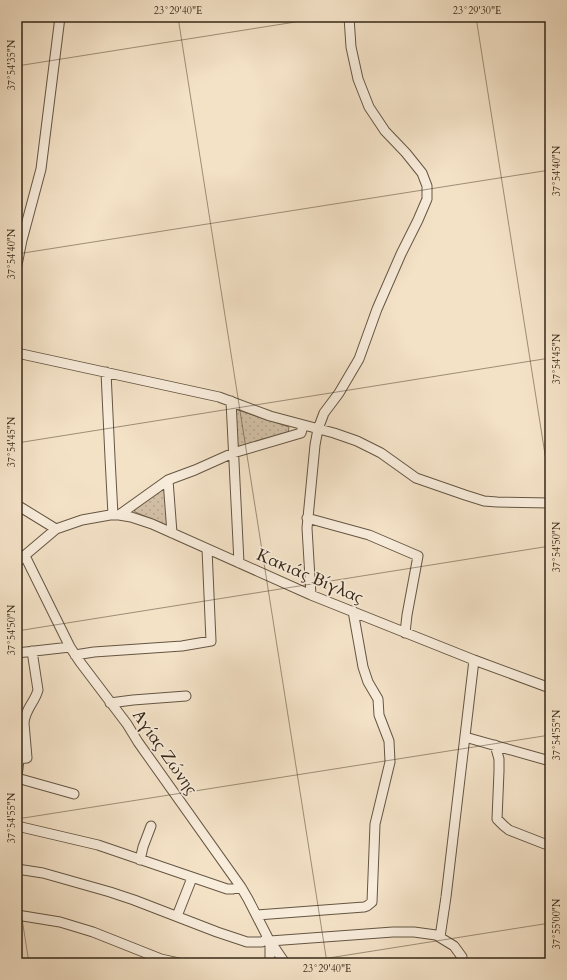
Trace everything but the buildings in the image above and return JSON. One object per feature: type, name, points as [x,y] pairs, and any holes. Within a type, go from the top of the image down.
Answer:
[{"type":"street","points":[[17,265],[22,240],[41,169],[60,17]]},
{"type":"street","points":[[311,595],[307,536],[317,433],[324,414],[340,393],[359,359],[377,309],[427,199],[427,186],[422,173],[386,131],[369,107],[358,79],[351,47],[349,17]]},
{"type":"street","points":[[17,352],[207,394],[230,401],[302,429],[357,441],[381,453],[416,478],[465,495],[497,502],[550,503]]},
{"type":"street","points":[[106,372],[110,458],[116,515],[168,480],[233,453],[302,429]]},
{"type":"street","points":[[230,401],[239,563]]},
{"type":"street","points":[[168,480],[172,533]]},
{"type":"street","points":[[17,505],[56,529],[17,562]]},
{"type":"street","name":"Κακιάς Βίγλας","points":[[56,529],[82,520],[116,515],[142,520],[311,595],[474,660],[550,688]]},
{"type":"street","points":[[308,518],[369,535],[418,556],[405,633]]},
{"type":"street","points":[[17,653],[32,651],[94,652],[182,646],[211,641],[207,549]]},
{"type":"street","name":"Αγίας Ζώνης","points":[[25,556],[73,651],[127,724],[138,742],[241,887],[269,940],[286,963]]},
{"type":"street","points":[[256,916],[367,906],[372,902],[375,824],[386,781],[390,755],[389,741],[379,715],[378,699],[368,682],[363,667],[353,612]]},
{"type":"street","points":[[32,651],[38,690],[37,696],[24,718],[27,758],[18,759],[17,778],[74,794]]},
{"type":"street","points":[[440,937],[474,660]]},
{"type":"street","points":[[110,703],[186,696]]},
{"type":"street","points":[[465,736],[550,761]]},
{"type":"street","points":[[495,745],[499,759],[497,819],[509,830],[550,846]]},
{"type":"street","points":[[17,826],[98,845],[227,890],[241,887]]},
{"type":"street","points":[[140,860],[151,826]]},
{"type":"street","points":[[17,869],[43,873],[74,881],[134,900],[247,942],[393,932],[414,932],[436,935],[454,946],[462,957],[462,963]]},
{"type":"street","points":[[176,916],[192,878]]},
{"type":"street","points":[[17,915],[60,922],[93,932],[160,961],[179,963]]},
{"type":"street","points":[[269,940],[270,963]]},
{"type":"shaded area","points":[[235,409],[289,427],[288,434],[238,448]]},
{"type":"shaded area","points":[[166,487],[169,526],[135,512],[134,508]]}]
